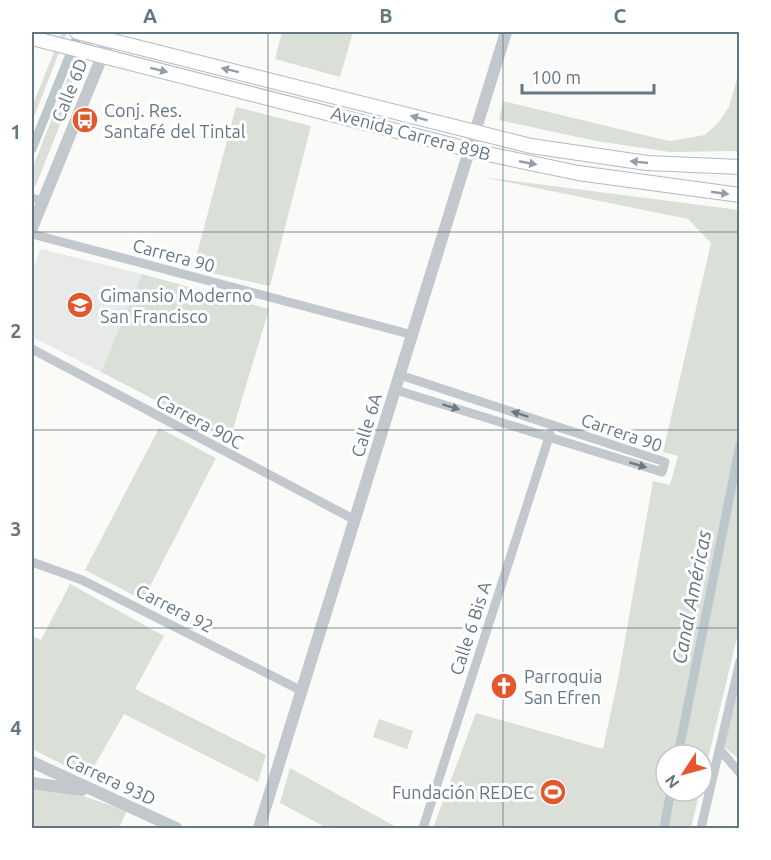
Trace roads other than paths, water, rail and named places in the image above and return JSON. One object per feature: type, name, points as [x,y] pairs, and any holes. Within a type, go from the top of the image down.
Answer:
[{"type":"main road","name":"Avenida Carrera 89B","points":[[77,32],[93,36],[111,36],[476,132],[593,157],[647,163],[740,167]]},
{"type":"main road","name":"Avenida Carrera 89B","points":[[32,38],[471,150],[578,173],[740,195]]},
{"type":"street","name":"Calle 6A","points":[[259,828],[506,32]]},
{"type":"street","name":"Calle 6D","points":[[32,228],[37,199],[111,36]]},
{"type":"street","name":"Carrera 90","points":[[32,234],[412,335]]},
{"type":"street","name":"Carrera 90C","points":[[32,349],[355,520]]},
{"type":"street","name":"Carrera 90","points":[[396,390],[662,472],[665,462],[400,375]]},
{"type":"street","name":"Calle 6 Bis A","points":[[423,828],[552,425]]},
{"type":"street","name":"Carrera 92","points":[[32,562],[82,580],[302,691]]},
{"type":"street","points":[[701,828],[740,661]]},
{"type":"street","points":[[720,750],[740,772]]},
{"type":"street","name":"Carrera 93D","points":[[32,762],[176,828]]},
{"type":"street","points":[[32,783],[95,792]]},
{"type":"waterway","points":[[32,149],[79,32]]},
{"type":"waterway","name":"Canal Américas","points":[[680,743],[740,445]]},
{"type":"waterway","name":"Canal Américas","points":[[664,828],[669,803]]},
{"type":"place","name":"Conj. Res. Santafé del Tintal","points":[[85,120]]},
{"type":"place","name":"Gimansio Moderno San Francisco","points":[[80,305]]},
{"type":"place","name":"Parroquia San Efren","points":[[504,686]]},
{"type":"place","name":"Fundación REDEC","points":[[553,792]]}]
